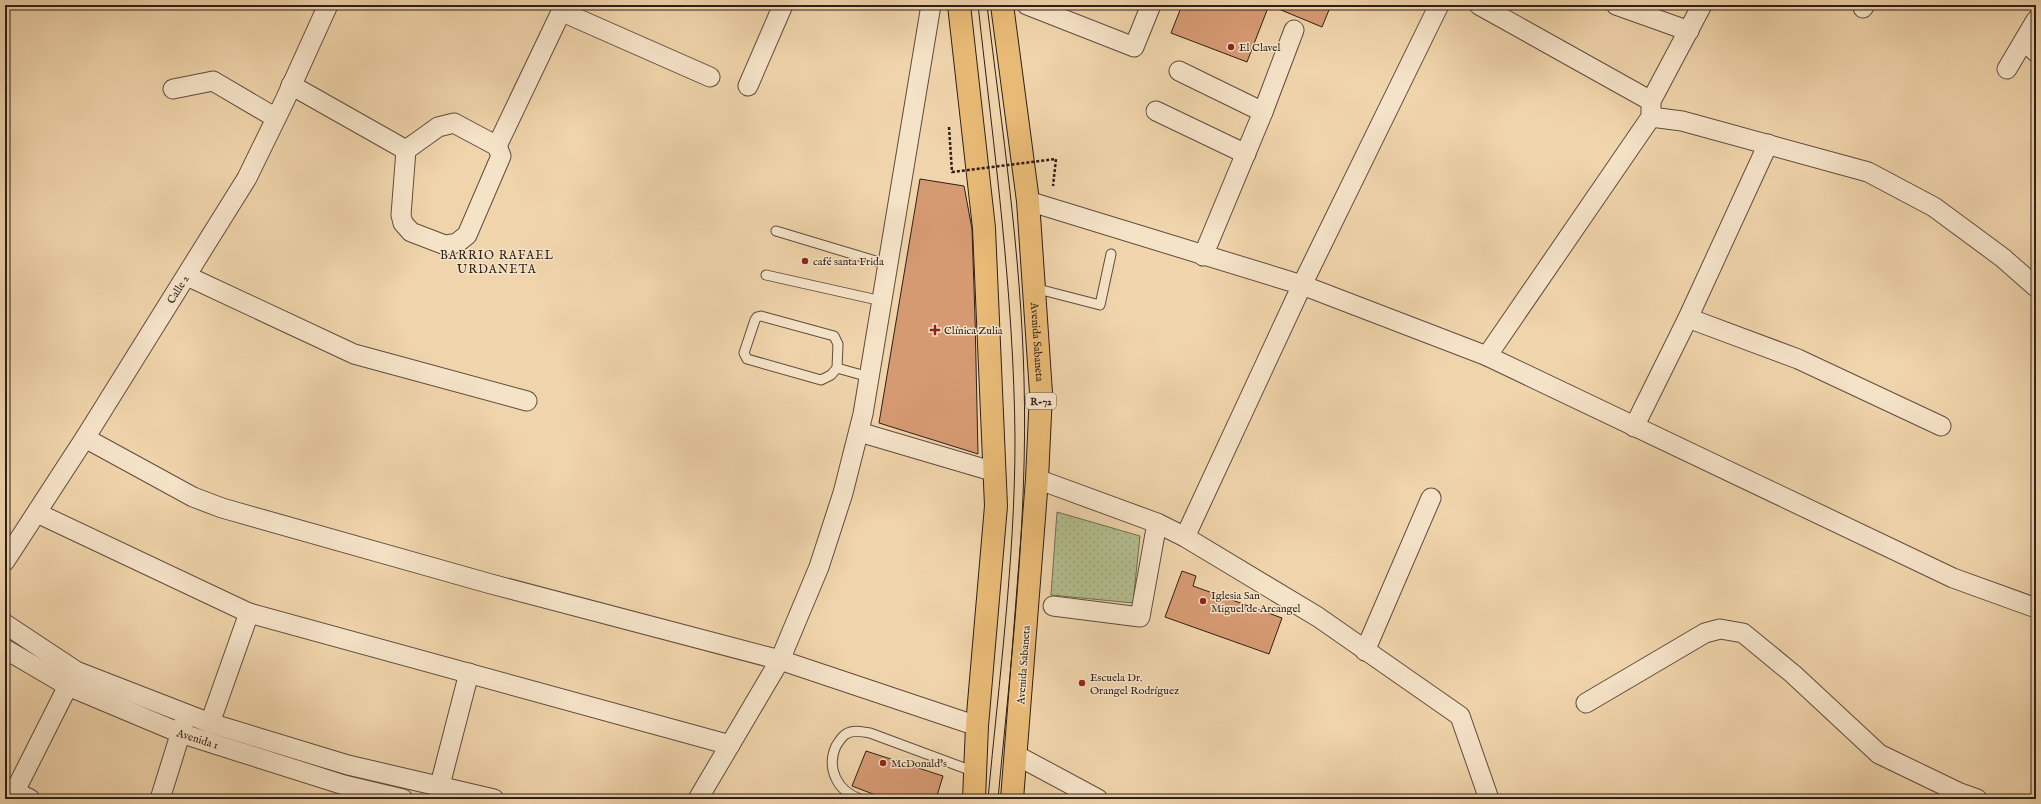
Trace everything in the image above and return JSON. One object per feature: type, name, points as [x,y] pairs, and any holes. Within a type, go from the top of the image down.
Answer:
[{"type":"main road","points":[[959,5],[984,228],[996,506],[977,726],[974,799]]},
{"type":"main road","name":"Avenida Sabaneta","points":[[1002,5],[1028,201],[1041,393],[1037,479],[1012,799]]},
{"type":"street","name":"Calle 2","points":[[5,561],[86,438],[247,178],[328,5]]},
{"type":"street","points":[[748,86],[783,5]]},
{"type":"street","points":[[698,799],[780,660],[819,567],[843,493],[859,432],[869,377],[889,265],[931,5]]},
{"type":"street","points":[[1027,5],[1134,47],[1150,5]]},
{"type":"street","points":[[1185,537],[1302,285],[1439,5]]},
{"type":"street","points":[[1479,5],[1651,109],[1682,121],[1868,172],[1934,207],[2003,258],[2036,287]]},
{"type":"street","points":[[1616,5],[1689,31]]},
{"type":"street","points":[[1487,356],[1651,109],[1702,5]]},
{"type":"street","points":[[497,146],[560,14],[567,14],[710,77]]},
{"type":"street","points":[[1203,256],[1263,112],[1294,30]]},
{"type":"street","points":[[2007,69],[2033,34]]},
{"type":"street","points":[[1179,71],[1263,112]]},
{"type":"street","points":[[173,89],[213,81],[276,118]]},
{"type":"street","points":[[291,85],[406,150]]},
{"type":"street","points":[[1156,111],[1246,154]]},
{"type":"street","points":[[454,123],[497,146],[501,156],[498,167],[467,235],[457,243],[445,245],[411,232],[403,223],[401,215],[406,150],[438,127],[454,123]]},
{"type":"street","points":[[1634,427],[1688,318],[1768,144]]},
{"type":"street","points":[[1028,201],[1203,256],[1302,285],[1487,356],[1953,578],[2036,608]]},
{"type":"street","points":[[186,276],[354,354],[527,402]]},
{"type":"street","points":[[1688,318],[1798,358],[1941,426]]},
{"type":"street","points":[[859,432],[994,472]]},
{"type":"street","points":[[86,438],[193,497],[222,508],[491,584],[780,660],[977,726]]},
{"type":"street","points":[[1037,479],[1156,523],[1185,537],[1318,617],[1460,716],[1489,799]]},
{"type":"street","points":[[1365,650],[1431,498]]},
{"type":"street","points":[[37,514],[249,613],[730,745]]},
{"type":"street","points":[[1053,606],[1140,617],[1156,523]]},
{"type":"street","points":[[210,723],[249,613]]},
{"type":"street","points":[[5,624],[72,678],[210,723],[348,765],[494,799]]},
{"type":"street","points":[[1586,703],[1705,633],[1720,629],[1743,633],[1793,674],[1879,754],[1960,793],[1977,799]]},
{"type":"street","name":"Avenida 1","points":[[5,649],[72,678],[139,718],[343,792],[403,799]]},
{"type":"street","points":[[440,786],[469,673]]},
{"type":"street","points":[[17,793],[72,678]]},
{"type":"street","points":[[160,799],[186,714]]},
{"type":"street","points":[[1016,755],[1098,799]]},
{"type":"street","points":[[343,792],[348,765]]},
{"type":"lane","points":[[776,231],[889,265]]},
{"type":"lane","points":[[1034,288],[1100,305],[1111,254]]},
{"type":"lane","points":[[766,275],[882,301]]},
{"type":"lane","points":[[761,316],[834,336],[838,344],[837,368],[831,375],[821,380],[747,359],[744,353],[755,320],[761,316]]},
{"type":"lane","points":[[837,368],[869,377]]},
{"type":"lane","points":[[860,799],[845,789],[836,780],[832,768],[832,756],[838,744],[846,734],[857,731],[870,734],[975,772]]},
{"type":"path","points":[[949,127],[952,172],[1056,159],[1053,186]]},
{"type":"green space","points":[[1057,512],[1140,536],[1133,603],[1051,595]]},
{"type":"building","name":"El Clavel","points":[[1182,5],[1269,5],[1247,62],[1171,33]]},
{"type":"building","points":[[1269,5],[1331,5],[1322,27]]},
{"type":"building","name":"Clínica Zulia","points":[[920,179],[964,186],[972,229],[978,454],[879,423]]},
{"type":"building","name":"Iglesia San Miguel de Arcangel","points":[[1182,571],[1196,576],[1193,586],[1282,618],[1269,654],[1165,617]]},
{"type":"building","name":"McDonald's","points":[[866,751],[943,776],[936,799],[903,799],[891,794],[890,799],[886,799],[852,786]]},
{"type":"tram line","points":[[978,5],[1007,276],[1014,385],[1015,440],[1009,575],[988,799]]},
{"type":"tram line","points":[[987,5],[1015,238],[1022,332],[1025,432],[1021,537],[1013,642],[998,799]]},
{"type":"place","name":"El Clavel","points":[[1231,47]]},
{"type":"place","name":"café santa Frida","points":[[805,261]]},
{"type":"place","name":"Clínica Zulia","points":[[935,330]]},
{"type":"place","name":"Iglesia San Miguel de Arcangel","points":[[1203,601]]},
{"type":"place","name":"Escuela Dr. Orangel Rodríguez","points":[[1082,683]]},
{"type":"place","name":"McDonald's","points":[[883,763]]},
{"type":"district","name":"BARRIO RAFAEL URDANETA","points":[[497,262]]}]
